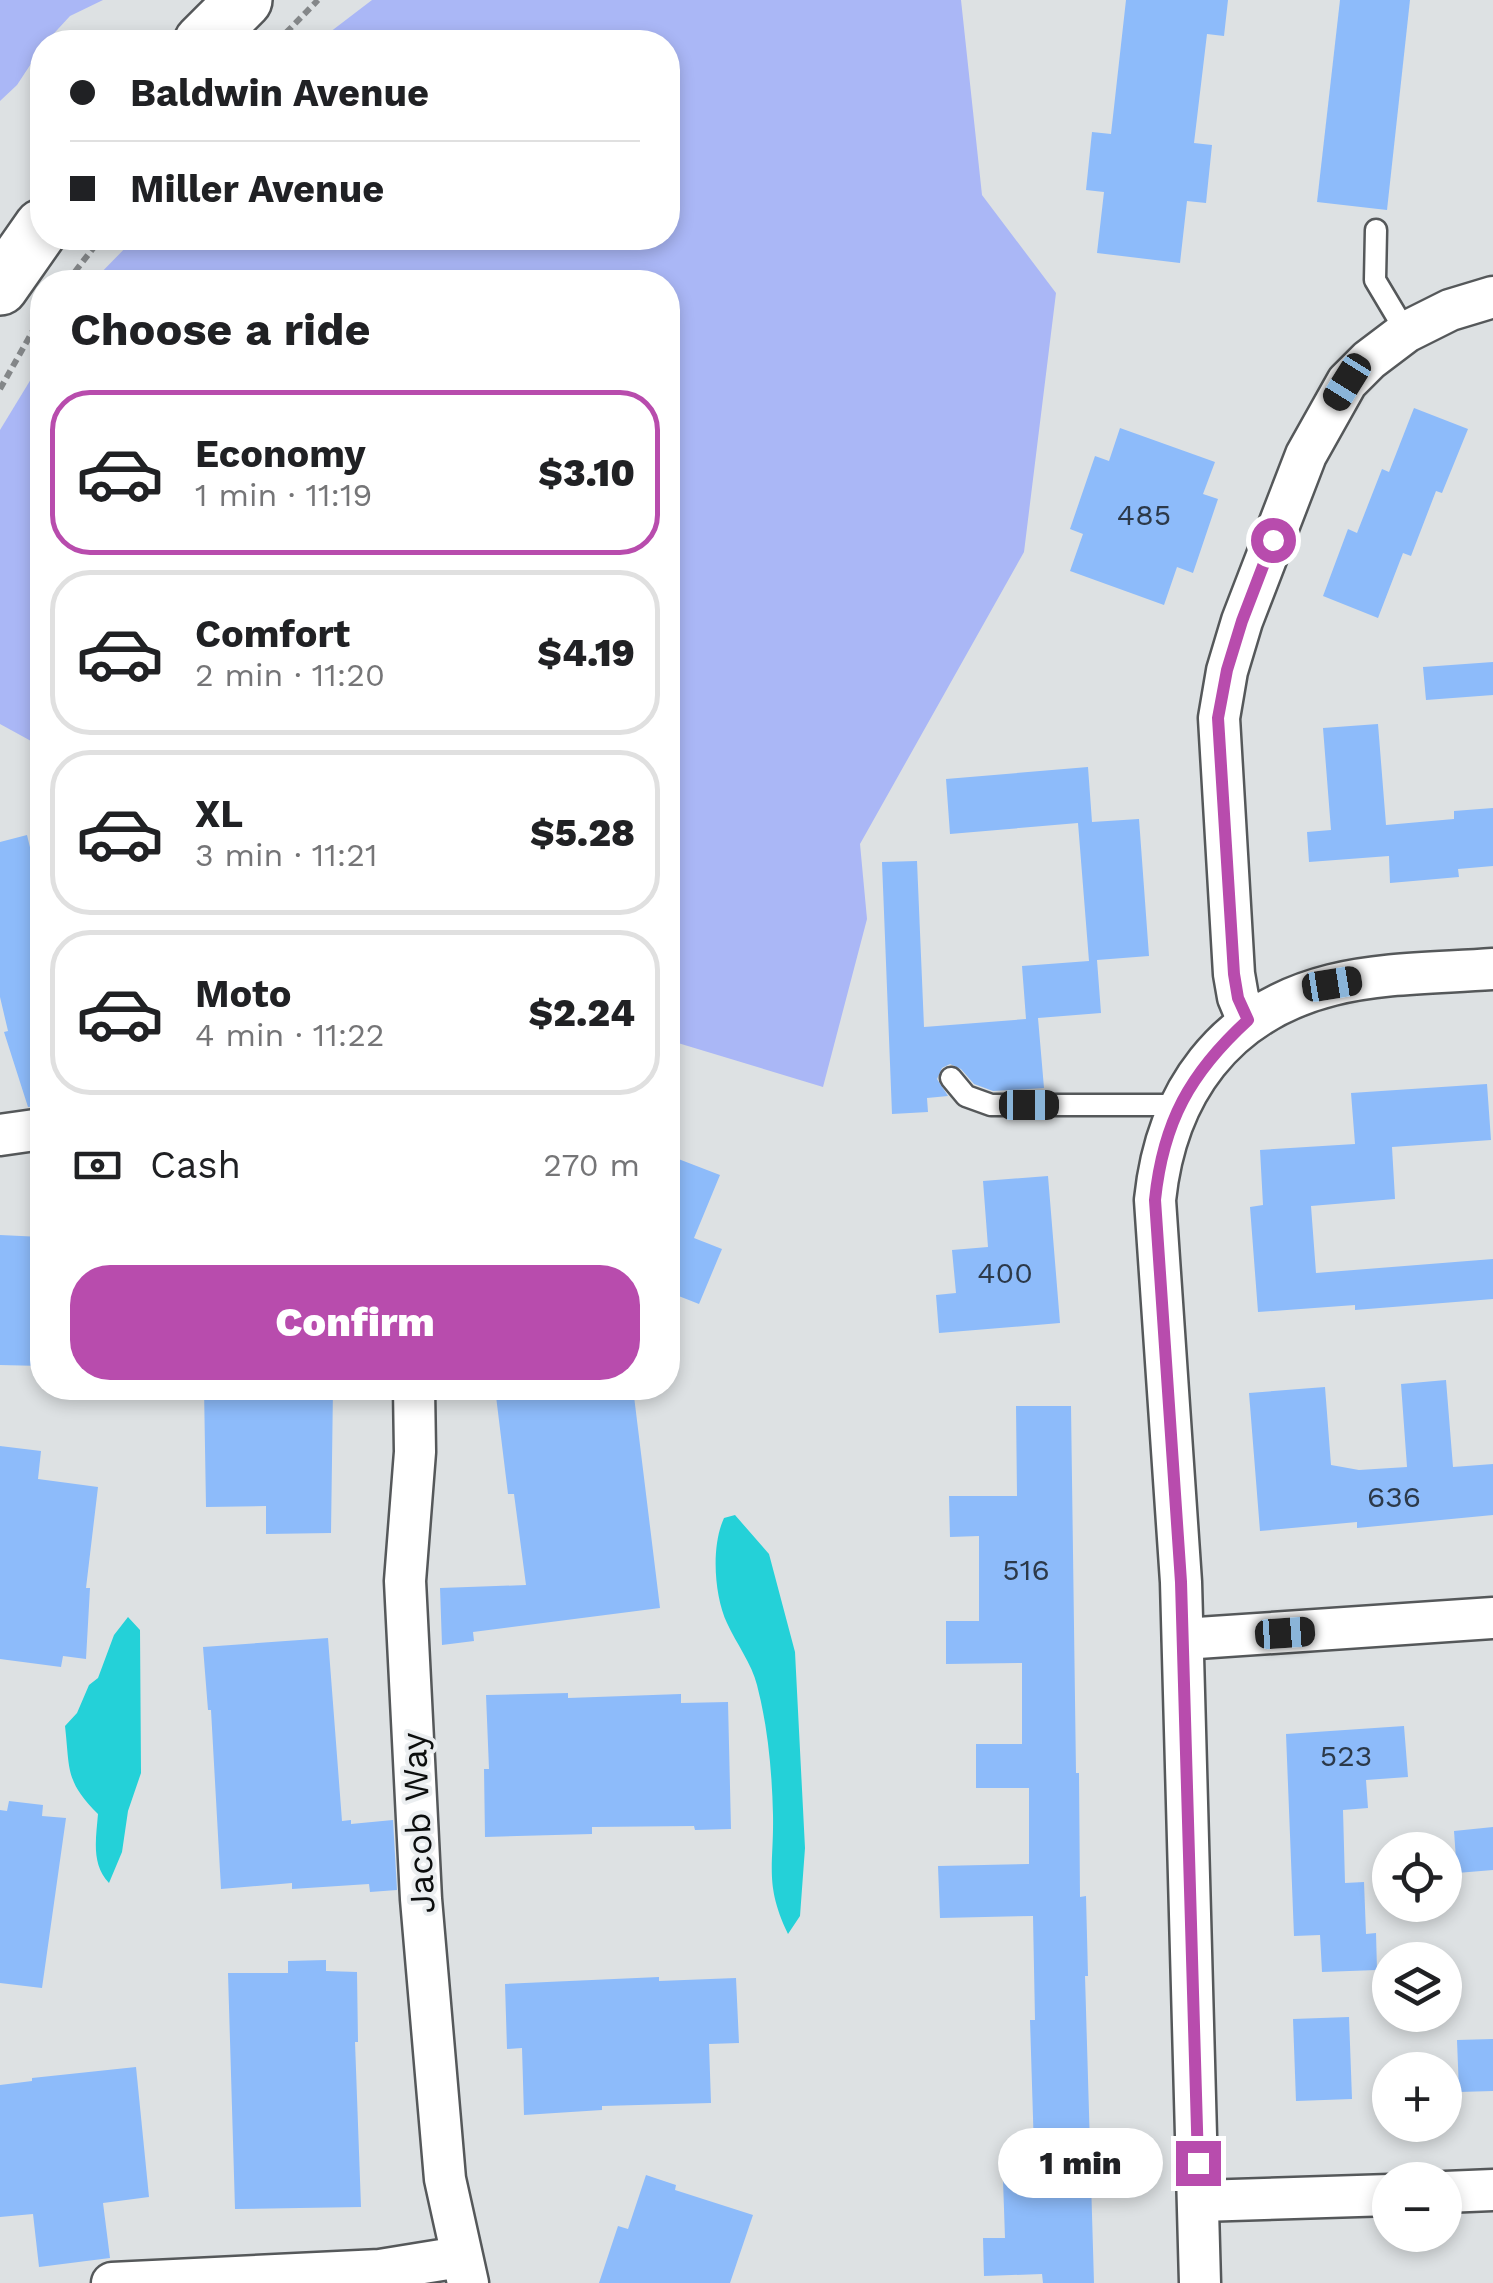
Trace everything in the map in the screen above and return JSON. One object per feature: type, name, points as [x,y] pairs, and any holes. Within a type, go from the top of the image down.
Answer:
[{"type":"street","points":[[214,30],[244,0]]},
{"type":"street","points":[[0,287],[30,244]]},
{"type":"street","points":[[1248,1020],[1238,998],[1234,974],[1218,718],[1242,621],[1306,455],[1347,382],[1406,332],[1450,310],[1493,297]]},
{"type":"street","points":[[1200,2283],[1182,1639],[1155,1200],[1159,1159],[1197,1073],[1248,1020],[1281,1002],[1332,984],[1382,976],[1493,969]]},
{"type":"street","points":[[0,1135],[30,1131]]},
{"type":"street","name":"Jacob Way","points":[[112,2283],[380,2270],[464,2270],[445,2179],[421,1899],[405,1580],[415,1452],[414,1400]]},
{"type":"street","points":[[1182,1639],[1493,1618]]},
{"type":"street","points":[[1462,2191],[1493,2190]]},
{"type":"street","points":[[1200,2201],[1372,2195]]},
{"type":"lane","points":[[1376,230],[1375,280],[1406,332]]},
{"type":"lane","points":[[952,1078],[966,1096],[991,1105],[1181,1105]]},
{"type":"path","points":[[294,0],[305,13]]},
{"type":"path","points":[[289,30],[318,0]]},
{"type":"path","points":[[76,270],[92,250]]},
{"type":"path","points":[[0,389],[30,336]]},
{"type":"shaded area","points":[[0,0],[103,0],[70,16],[57,30],[30,30],[30,65],[0,101]]},
{"type":"shaded area","points":[[372,0],[961,0],[982,195],[1056,293],[1024,552],[860,844],[867,919],[823,1087],[680,1044],[680,270],[104,270],[123,250],[680,250],[680,30],[333,30]]},
{"type":"shaded area","points":[[30,381],[30,740],[0,724],[0,430]]},
{"type":"shaded area","points":[[735,1515],[769,1554],[795,1652],[805,1848],[800,1916],[788,1934],[773,1888],[772,1782],[761,1701],[751,1669],[723,1612],[717,1585],[720,1529],[724,1518]]},
{"type":"shaded area","points":[[128,1617],[140,1630],[141,1773],[128,1811],[122,1852],[109,1883],[97,1859],[98,1814],[74,1783],[65,1726],[77,1713],[89,1685],[98,1678],[114,1635]]},
{"type":"building","points":[[1126,0],[1228,0],[1224,36],[1207,34],[1194,143],[1212,145],[1206,203],[1187,201],[1180,263],[1097,253],[1104,192],[1086,190],[1092,132],[1111,134]]},
{"type":"building","points":[[1340,0],[1410,0],[1387,210],[1317,202]]},
{"type":"building","points":[[1414,408],[1468,429],[1442,493],[1436,491],[1411,556],[1403,553],[1378,618],[1323,596],[1348,529],[1357,533],[1382,469],[1389,472]]},
{"type":"building","points":[[1120,428],[1215,462],[1203,494],[1218,499],[1193,573],[1177,567],[1164,605],[1070,571],[1083,534],[1070,529],[1095,456],[1109,461]]},
{"type":"building","points":[[1493,662],[1493,695],[1426,700],[1423,667]]},
{"type":"building","points":[[1378,724],[1386,825],[1454,819],[1454,811],[1493,808],[1493,866],[1458,869],[1459,877],[1390,883],[1389,856],[1309,862],[1307,832],[1331,830],[1323,728]]},
{"type":"building","points":[[1088,767],[1092,822],[1139,819],[1149,956],[1097,960],[1101,1013],[1038,1018],[1044,1088],[993,1091],[974,1084],[961,1069],[950,1064],[942,1068],[937,1079],[948,1096],[927,1098],[928,1112],[892,1114],[882,862],[917,861],[924,1027],[1026,1019],[1022,966],[1089,961],[1078,823],[950,834],[946,779]]},
{"type":"building","points":[[27,835],[30,847],[30,1107],[4,1032],[8,1031],[0,997],[0,842]]},
{"type":"building","points":[[1487,1084],[1491,1140],[1392,1147],[1395,1199],[1311,1206],[1316,1273],[1493,1259],[1493,1299],[1355,1310],[1355,1305],[1258,1312],[1250,1207],[1263,1205],[1260,1150],[1355,1144],[1351,1093]]},
{"type":"building","points":[[680,1160],[720,1175],[694,1238],[722,1249],[699,1304],[680,1297]]},
{"type":"building","points":[[1048,1176],[1060,1323],[939,1333],[936,1295],[956,1293],[952,1250],[988,1247],[983,1181]]},
{"type":"building","points":[[0,1235],[30,1236],[30,1366],[0,1365]]},
{"type":"building","points":[[1446,1380],[1453,1467],[1493,1464],[1493,1515],[1357,1528],[1357,1522],[1260,1531],[1249,1393],[1325,1387],[1331,1465],[1359,1470],[1407,1467],[1401,1384]]},
{"type":"building","points":[[204,1400],[333,1400],[331,1533],[266,1534],[266,1506],[206,1507]]},
{"type":"building","points":[[496,1400],[634,1400],[660,1608],[473,1632],[474,1641],[442,1645],[440,1588],[526,1585],[514,1494],[508,1494]]},
{"type":"building","points":[[1016,1406],[1071,1406],[1076,1773],[1080,1897],[1086,1896],[1094,2283],[1043,2283],[1042,2274],[984,2276],[983,2238],[1005,2238],[1002,2151],[1034,2150],[1030,2020],[1035,2020],[1033,1916],[940,1918],[938,1866],[1029,1864],[1029,1788],[976,1788],[976,1744],[1022,1744],[1022,1663],[946,1664],[946,1621],[979,1621],[979,1536],[950,1537],[949,1496],[1017,1496]]},
{"type":"building","points":[[0,1446],[41,1451],[38,1479],[98,1487],[86,1588],[90,1588],[86,1659],[63,1656],[61,1667],[0,1659]]},
{"type":"building","points":[[328,1638],[342,1821],[351,1820],[351,1824],[393,1820],[397,1890],[370,1892],[369,1884],[292,1889],[292,1883],[221,1889],[211,1710],[203,1647]]},
{"type":"building","points":[[568,1693],[568,1698],[681,1694],[681,1703],[728,1702],[731,1829],[592,1827],[592,1834],[485,1837],[484,1769],[489,1769],[486,1695]]},
{"type":"building","points":[[1404,1726],[1408,1777],[1366,1780],[1368,1808],[1343,1810],[1345,1883],[1364,1882],[1366,1934],[1376,1933],[1376,1942],[1372,1942],[1372,1970],[1322,1972],[1320,1935],[1294,1936],[1286,1734]]},
{"type":"building","points":[[9,1801],[43,1805],[42,1816],[66,1818],[42,1988],[0,1983],[0,1810],[7,1811]]},
{"type":"building","points":[[1493,1827],[1493,1870],[1462,1873],[1462,1832],[1454,1831]]},
{"type":"building","points":[[326,1960],[326,1971],[357,1972],[355,2042],[361,2207],[235,2209],[228,1973],[288,1973],[288,1961]]},
{"type":"building","points":[[659,1977],[659,1981],[736,1978],[739,2043],[709,2044],[711,2103],[602,2106],[602,2110],[524,2115],[522,2048],[507,2049],[505,1984]]},
{"type":"building","points":[[1349,2017],[1352,2099],[1296,2101],[1293,2019]]},
{"type":"building","points":[[1493,2039],[1493,2091],[1462,2092],[1462,2052],[1457,2052],[1457,2040]]},
{"type":"building","points":[[136,2067],[149,2197],[103,2203],[110,2258],[39,2267],[33,2214],[0,2217],[0,2085]]},
{"type":"building","points":[[646,2175],[676,2185],[675,2190],[753,2215],[730,2283],[599,2283],[618,2226],[628,2229]]},
{"type":"route","points":[[1198,2163],[1181,1582],[1155,1200],[1159,1159],[1197,1073],[1248,1020],[1238,998],[1234,974],[1218,718],[1242,621],[1273,540]]}]
